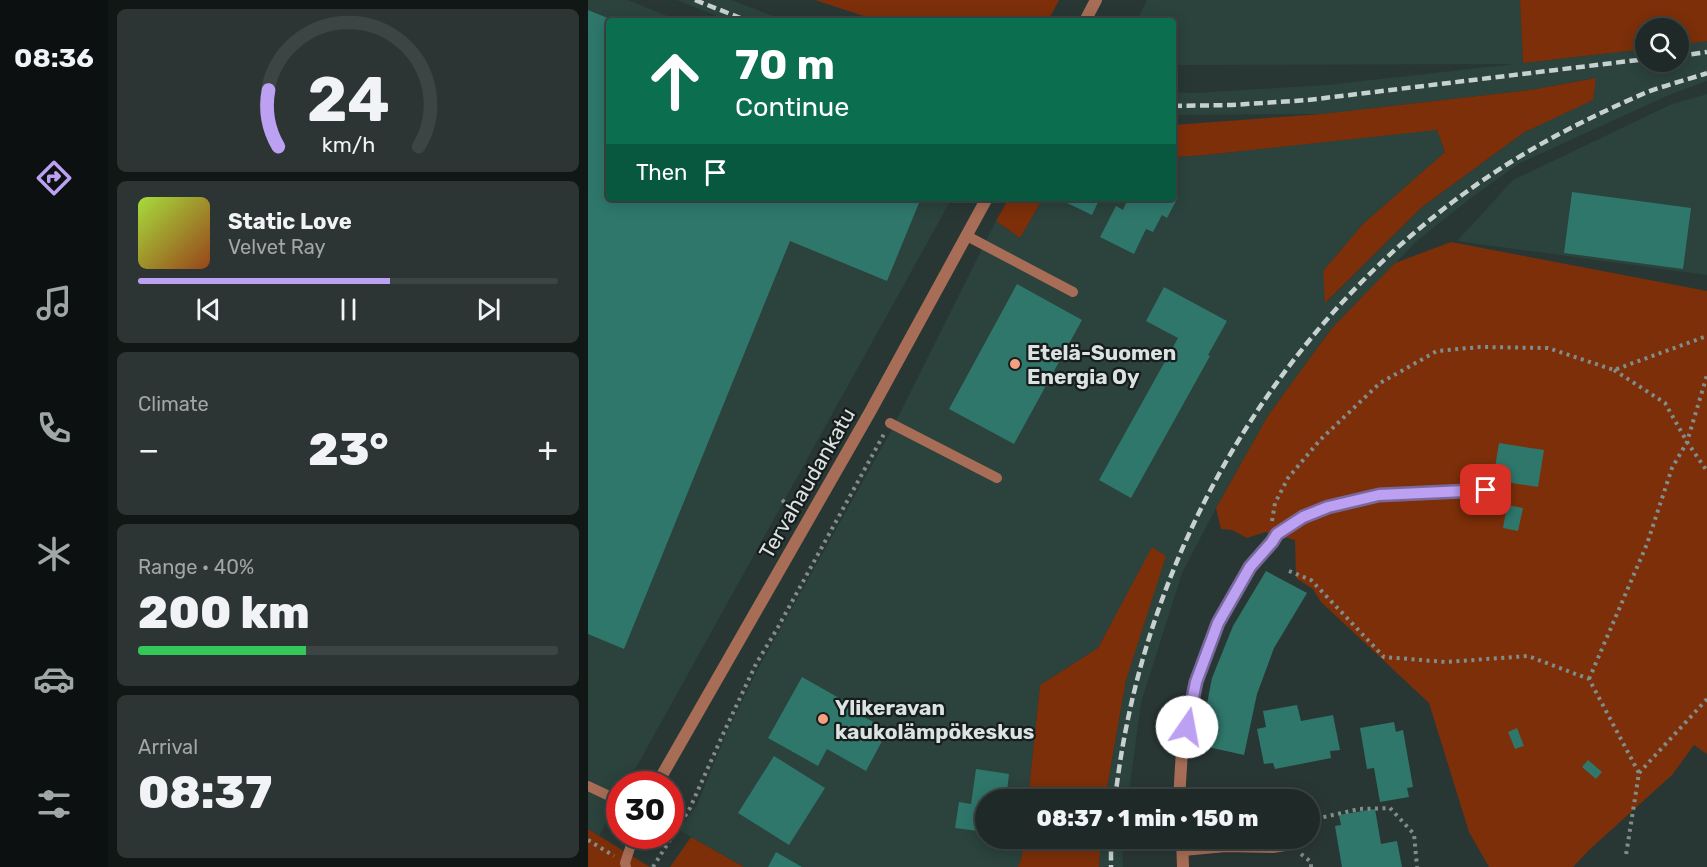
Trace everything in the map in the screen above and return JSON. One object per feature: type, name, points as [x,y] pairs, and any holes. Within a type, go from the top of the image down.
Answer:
[{"type":"street","points":[[1087,18],[1096,0]]},
{"type":"street","name":"Tervahaudankatu","points":[[664,771],[870,412],[985,201]]},
{"type":"street","points":[[1180,789],[1182,750],[1196,682],[1218,623],[1250,567],[1275,538]]},
{"type":"street","points":[[1183,849],[1183,867]]},
{"type":"lane","points":[[967,236],[1073,292]]},
{"type":"lane","points":[[890,423],[997,478]]},
{"type":"lane","points":[[1275,538],[1303,517],[1328,507],[1379,495],[1486,490]]},
{"type":"lane","points":[[588,786],[606,794]]},
{"type":"lane","points":[[625,865],[630,849]]},
{"type":"path","points":[[1614,370],[1707,336]]},
{"type":"path","points":[[1275,538],[1272,521],[1275,503],[1288,478],[1320,440],[1380,383],[1437,351],[1480,347],[1548,348],[1614,370],[1665,403],[1686,442],[1707,471]]},
{"type":"path","points":[[1589,679],[1647,544],[1672,468],[1686,442],[1707,375]]},
{"type":"path","points":[[653,867],[690,808],[756,664],[777,630],[890,423]]},
{"type":"path","points":[[1288,572],[1311,580],[1384,657],[1446,662],[1528,656],[1589,679],[1639,773]]},
{"type":"path","points":[[1626,855],[1639,773],[1707,699]]},
{"type":"path","points":[[1320,818],[1359,809],[1390,808],[1414,834],[1417,867]]},
{"type":"path","points":[[588,840],[625,865]]},
{"type":"shaded area","points":[[588,0],[628,0],[673,18],[606,18],[606,201],[950,201],[634,771],[606,771],[606,823],[599,836],[588,829]]},
{"type":"shaded area","points":[[677,0],[731,0],[778,18],[722,18]]},
{"type":"shaded area","points":[[815,0],[1059,0],[1050,18],[870,18]]},
{"type":"shaded area","points":[[1147,0],[1520,0],[1523,63],[1635,50],[1635,72],[1689,72],[1689,44],[1707,41],[1707,81],[1669,95],[1520,163],[1418,240],[1332,328],[1269,414],[1182,573],[1141,703],[1129,789],[1107,789],[1153,547],[1098,648],[1040,685],[1029,789],[975,789],[975,849],[1023,849],[1018,867],[744,867],[684,833],[684,823],[697,805],[726,734],[758,669],[891,431],[996,221],[1020,238],[1041,201],[1176,201],[1176,157],[1437,129],[1445,152],[1363,224],[1323,271],[1326,303],[1422,207],[1523,133],[1593,99],[1595,78],[1530,90],[1322,114],[1176,115],[1176,92],[1327,85],[1515,64],[1176,65],[1176,18],[1138,18]]},
{"type":"shaded area","points":[[1520,0],[1707,0],[1707,41],[1689,44],[1689,18],[1635,18],[1635,50],[1523,63]]},
{"type":"shaded area","points":[[1596,78],[1593,100],[1523,133],[1422,207],[1325,303],[1323,271],[1363,224],[1445,152],[1437,130],[1176,157],[1176,125],[1322,114],[1530,90]]},
{"type":"shaded area","points":[[1707,94],[1707,275],[1457,241],[1513,180],[1672,104]]},
{"type":"shaded area","points":[[1007,201],[1041,201],[1020,238],[996,221]]},
{"type":"shaded area","points":[[1451,242],[1707,291],[1707,754],[1694,745],[1672,775],[1573,867],[1489,867],[1469,832],[1429,703],[1321,602],[1313,589],[1296,578],[1295,540],[1265,532],[1247,538],[1232,530],[1221,529],[1216,508],[1269,414],[1332,328],[1395,263]]},
{"type":"shaded area","points":[[1152,547],[1166,556],[1126,680],[1107,789],[1029,789],[1040,685],[1098,648]]},
{"type":"shaded area","points":[[588,829],[606,840],[606,849],[621,849],[650,867],[588,867]]},
{"type":"shaded area","points":[[691,837],[744,867],[670,867]]},
{"type":"shaded area","points":[[1023,849],[1100,849],[1099,867],[1018,867]]},
{"type":"shaded area","points":[[1100,849],[1122,849],[1123,867],[1099,867]]},
{"type":"building","points":[[588,10],[608,18],[606,201],[920,201],[887,281],[790,241],[624,649],[588,634]]},
{"type":"building","points":[[1572,192],[1691,208],[1683,269],[1564,253]]},
{"type":"building","points":[[1066,201],[1099,201],[1092,215]]},
{"type":"building","points":[[1127,201],[1176,201],[1167,218],[1162,215],[1153,232],[1146,229],[1134,254],[1100,237],[1116,206],[1123,210]]},
{"type":"building","name":"Etelä-Suomen Energia Oy","points":[[1017,284],[1082,320],[1014,444],[949,409]]},
{"type":"building","points":[[1164,287],[1227,321],[1131,498],[1099,480],[1178,338],[1146,321]]},
{"type":"building","points":[[1499,443],[1544,450],[1538,487],[1493,480]]},
{"type":"building","points":[[1507,505],[1523,508],[1518,531],[1503,528]]},
{"type":"building","points":[[1266,571],[1307,593],[1274,648],[1257,694],[1244,755],[1199,745],[1212,678],[1233,626]]},
{"type":"building","name":"Ylikeravan kaukolämpökeskus","points":[[802,677],[848,703],[846,707],[888,730],[866,771],[827,749],[818,766],[768,738]]},
{"type":"building","points":[[1297,705],[1301,721],[1333,715],[1340,750],[1330,751],[1331,758],[1275,769],[1273,763],[1264,764],[1257,729],[1266,727],[1263,711]]},
{"type":"building","points":[[1394,722],[1396,732],[1403,730],[1413,787],[1407,788],[1409,797],[1380,802],[1374,768],[1367,769],[1360,728]]},
{"type":"building","points":[[1517,728],[1524,746],[1515,749],[1508,732]]},
{"type":"building","points":[[774,756],[825,788],[789,845],[738,813]]},
{"type":"building","points":[[1588,760],[1602,772],[1596,779],[1582,767]]},
{"type":"building","points":[[976,769],[1009,774],[1007,789],[975,789],[975,831],[955,828],[959,802],[971,804]]},
{"type":"building","points":[[1375,809],[1381,844],[1397,841],[1402,867],[1342,867],[1335,826],[1341,825],[1339,815]]},
{"type":"building","points":[[776,852],[802,867],[768,867]]},
{"type":"railway","points":[[695,0],[740,18]]},
{"type":"railway","points":[[1689,54],[1707,52]]},
{"type":"railway","points":[[1176,106],[1308,100],[1635,60]]},
{"type":"railway","points":[[1117,789],[1132,702],[1160,606],[1198,514],[1247,427],[1305,346],[1372,272],[1447,207],[1529,151],[1572,127],[1645,93],[1707,73]]},
{"type":"railway","points":[[1111,849],[1111,867]]},
{"type":"place","name":"Etelä-Suomen Energia Oy","points":[[1015,364]]},
{"type":"place","name":"Ylikeravan kaukolämpökeskus","points":[[823,719]]},
{"type":"route","points":[[1187,727],[1196,682],[1218,623],[1250,567],[1277,534],[1303,517],[1328,507],[1379,495],[1486,490]]}]
